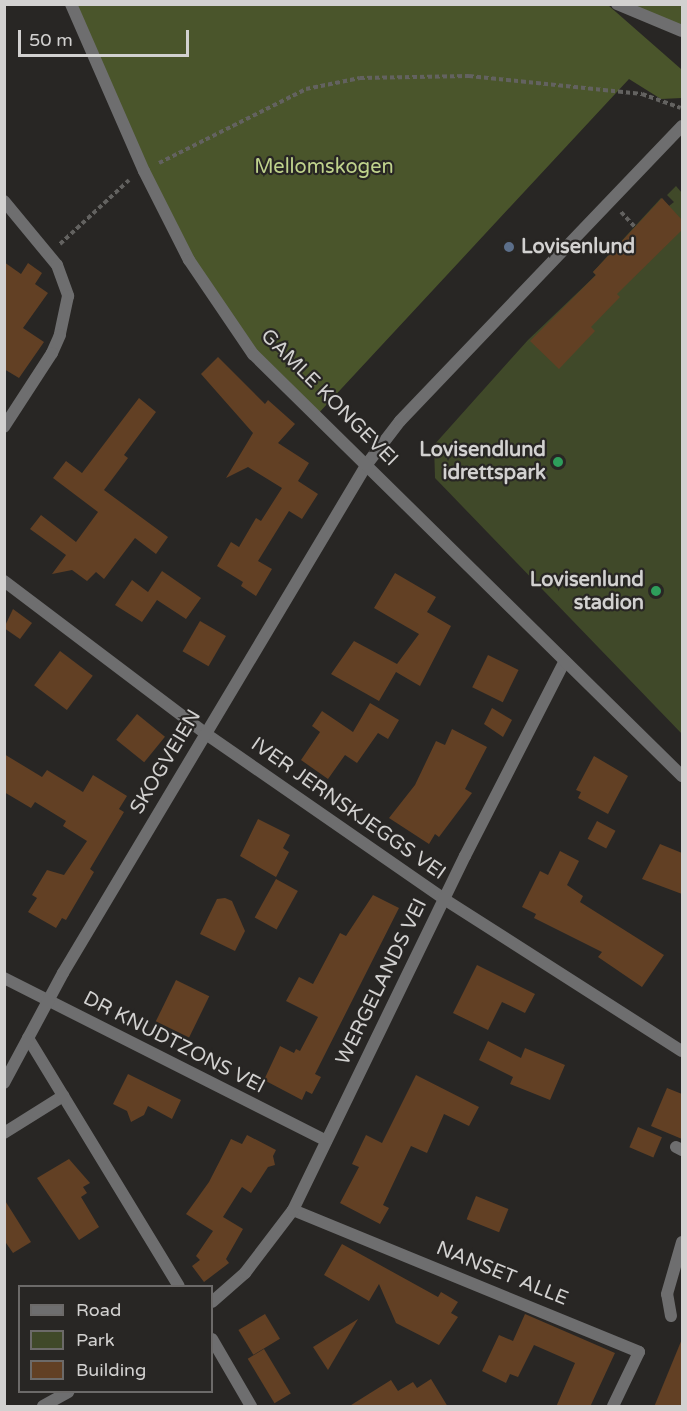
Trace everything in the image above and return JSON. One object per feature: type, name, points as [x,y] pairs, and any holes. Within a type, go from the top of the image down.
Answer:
[{"type":"street","name":"GAMLE KONGEVEI","points":[[71,4],[144,171],[189,260],[253,354],[682,776]]},
{"type":"street","points":[[617,4],[682,32]]},
{"type":"street","name":"SKOGVEIEN","points":[[4,1083],[46,1001],[367,464],[400,421],[682,126]]},
{"type":"street","points":[[4,201],[49,256],[68,296],[60,335],[4,427]]},
{"type":"street","name":"IVER JERNSKJEGGS VEI","points":[[4,581],[206,734],[444,899],[682,1051]]},
{"type":"street","name":"WERGELANDS VEI","points":[[213,1301],[245,1273],[293,1210],[444,899],[565,661]]},
{"type":"street","name":"DR KNUDTZONS VEI","points":[[4,978],[326,1141]]},
{"type":"street","points":[[28,1038],[177,1285]]},
{"type":"street","points":[[4,1133],[63,1096]]},
{"type":"street","name":"NANSET ALLE","points":[[293,1210],[639,1352],[613,1407]]},
{"type":"street","points":[[671,1316],[667,1294],[682,1242]]},
{"type":"street","points":[[213,1341],[252,1407]]},
{"type":"street","points":[[44,1407],[66,1393]]},
{"type":"path","points":[[49,256],[87,216],[144,171],[306,89],[360,78],[469,76],[642,94],[682,108]]},
{"type":"green space","name":"Mellomskogen","points":[[71,5],[608,5],[681,69],[682,98],[661,99],[629,79],[316,416],[253,354],[189,260]]},
{"type":"green space","points":[[625,5],[682,5],[682,26]]},
{"type":"green space","name":"Lovisendlund idrettspark","points":[[676,186],[682,193],[682,734],[435,478],[434,445],[528,340],[596,275],[593,272],[661,198],[669,206],[674,202],[667,195]]},
{"type":"building","points":[[662,198],[682,220],[682,230],[617,294],[620,297],[591,327],[595,331],[559,369],[530,341],[596,275],[593,272]]},
{"type":"building","points":[[4,262],[21,274],[28,263],[42,273],[35,284],[48,293],[23,328],[44,342],[19,378],[4,369]]},
{"type":"building","points":[[218,357],[265,404],[268,400],[295,424],[278,443],[309,463],[298,481],[318,494],[302,519],[289,511],[258,561],[272,569],[256,596],[241,586],[243,582],[217,566],[231,542],[239,547],[256,518],[261,521],[282,488],[248,467],[226,478],[253,433],[201,374]]},
{"type":"building","points":[[139,398],[156,412],[124,455],[128,458],[104,490],[168,537],[156,554],[135,538],[104,579],[96,572],[87,581],[72,570],[52,574],[66,555],[30,529],[41,515],[76,542],[98,512],[53,478],[66,461],[82,473]]},
{"type":"building","points":[[162,571],[201,598],[186,619],[157,600],[142,622],[115,605],[132,580],[148,592]]},
{"type":"building","points":[[395,573],[436,597],[427,612],[451,626],[420,686],[396,672],[379,701],[331,674],[354,641],[397,664],[419,634],[374,608]]},
{"type":"building","points":[[13,609],[32,623],[20,639],[4,628]]},
{"type":"building","points":[[200,621],[226,636],[208,666],[182,651]]},
{"type":"building","points":[[60,651],[93,676],[67,710],[34,685]]},
{"type":"building","points":[[488,655],[519,670],[503,702],[472,687]]},
{"type":"building","points":[[370,703],[399,720],[388,739],[378,733],[357,763],[345,755],[328,779],[301,760],[320,732],[312,726],[322,711],[353,732]]},
{"type":"building","points":[[492,708],[512,720],[503,737],[484,724]]},
{"type":"building","points":[[137,714],[165,737],[144,762],[116,740]]},
{"type":"building","points":[[452,729],[487,747],[465,789],[472,793],[439,837],[435,834],[429,844],[389,818],[415,785],[436,741],[445,745]]},
{"type":"building","points":[[4,754],[42,777],[47,770],[83,792],[93,775],[127,796],[119,809],[124,812],[90,869],[94,872],[66,920],[62,918],[56,928],[28,912],[37,898],[32,895],[47,870],[64,875],[87,841],[63,826],[66,821],[35,802],[31,808],[4,792]]},
{"type":"building","points":[[594,756],[628,776],[608,814],[578,798],[581,792],[576,790]]},
{"type":"building","points":[[258,819],[290,835],[283,848],[289,852],[276,877],[240,856]]},
{"type":"building","points":[[597,821],[616,831],[606,849],[588,839]]},
{"type":"building","points":[[660,844],[682,853],[682,894],[642,879]]},
{"type":"building","points":[[560,851],[579,861],[567,885],[583,896],[580,902],[664,955],[642,987],[598,957],[602,952],[534,918],[536,914],[522,907],[540,871],[548,875]]},
{"type":"building","points":[[276,879],[298,891],[277,930],[255,917]]},
{"type":"building","points":[[373,895],[399,908],[315,1074],[321,1077],[312,1094],[306,1091],[302,1100],[264,1080],[280,1046],[294,1053],[296,1049],[300,1051],[318,1017],[286,1001],[299,977],[313,984],[340,933],[346,936]]},
{"type":"building","points":[[225,898],[232,901],[245,931],[235,951],[200,934],[217,899]]},
{"type":"building","points":[[477,965],[535,994],[525,1013],[502,1002],[488,1030],[453,1013]]},
{"type":"building","points":[[176,980],[209,996],[189,1038],[156,1021]]},
{"type":"building","points":[[488,1041],[521,1058],[525,1048],[565,1065],[550,1100],[510,1084],[513,1077],[479,1060]]},
{"type":"building","points":[[128,1074],[181,1100],[172,1119],[148,1106],[144,1115],[131,1122],[127,1111],[113,1104]]},
{"type":"building","points":[[416,1075],[479,1107],[469,1126],[444,1114],[427,1153],[411,1146],[383,1205],[389,1208],[380,1224],[340,1203],[359,1167],[352,1164],[366,1135],[382,1143]]},
{"type":"building","points":[[667,1088],[682,1094],[682,1139],[651,1126]]},
{"type":"building","points":[[638,1127],[662,1137],[653,1157],[629,1147]]},
{"type":"building","points":[[247,1135],[276,1150],[273,1156],[275,1165],[268,1167],[251,1193],[242,1187],[223,1217],[243,1229],[226,1259],[229,1263],[204,1282],[192,1266],[200,1260],[196,1256],[213,1231],[186,1214],[209,1182],[231,1139],[242,1144]]},
{"type":"building","points":[[69,1159],[90,1183],[83,1187],[87,1193],[81,1197],[99,1227],[79,1240],[37,1178]]},
{"type":"building","points":[[476,1196],[508,1209],[499,1232],[467,1219]]},
{"type":"building","points":[[4,1199],[31,1242],[13,1253],[4,1240]]},
{"type":"building","points":[[342,1244],[438,1297],[441,1292],[458,1302],[451,1313],[458,1317],[439,1345],[396,1323],[379,1284],[369,1301],[324,1275]]},
{"type":"building","points":[[265,1314],[280,1339],[253,1355],[238,1330]]},
{"type":"building","points":[[525,1314],[615,1353],[590,1407],[556,1407],[575,1363],[534,1345],[518,1377],[510,1374],[506,1383],[482,1371],[499,1335],[513,1341]]},
{"type":"building","points":[[358,1319],[328,1370],[313,1347]]},
{"type":"building","points":[[682,1339],[682,1407],[654,1407]]},
{"type":"building","points":[[264,1349],[291,1394],[274,1403],[248,1359]]},
{"type":"building","points":[[431,1379],[448,1407],[348,1407],[391,1380],[398,1391],[413,1382],[417,1388]]},
{"type":"place","name":"Lovisenlund","points":[[509,247]]},
{"type":"place","name":"Lovisendlund idrettspark","points":[[558,462]]},
{"type":"place","name":"Lovisenlund stadion","points":[[656,591]]}]
